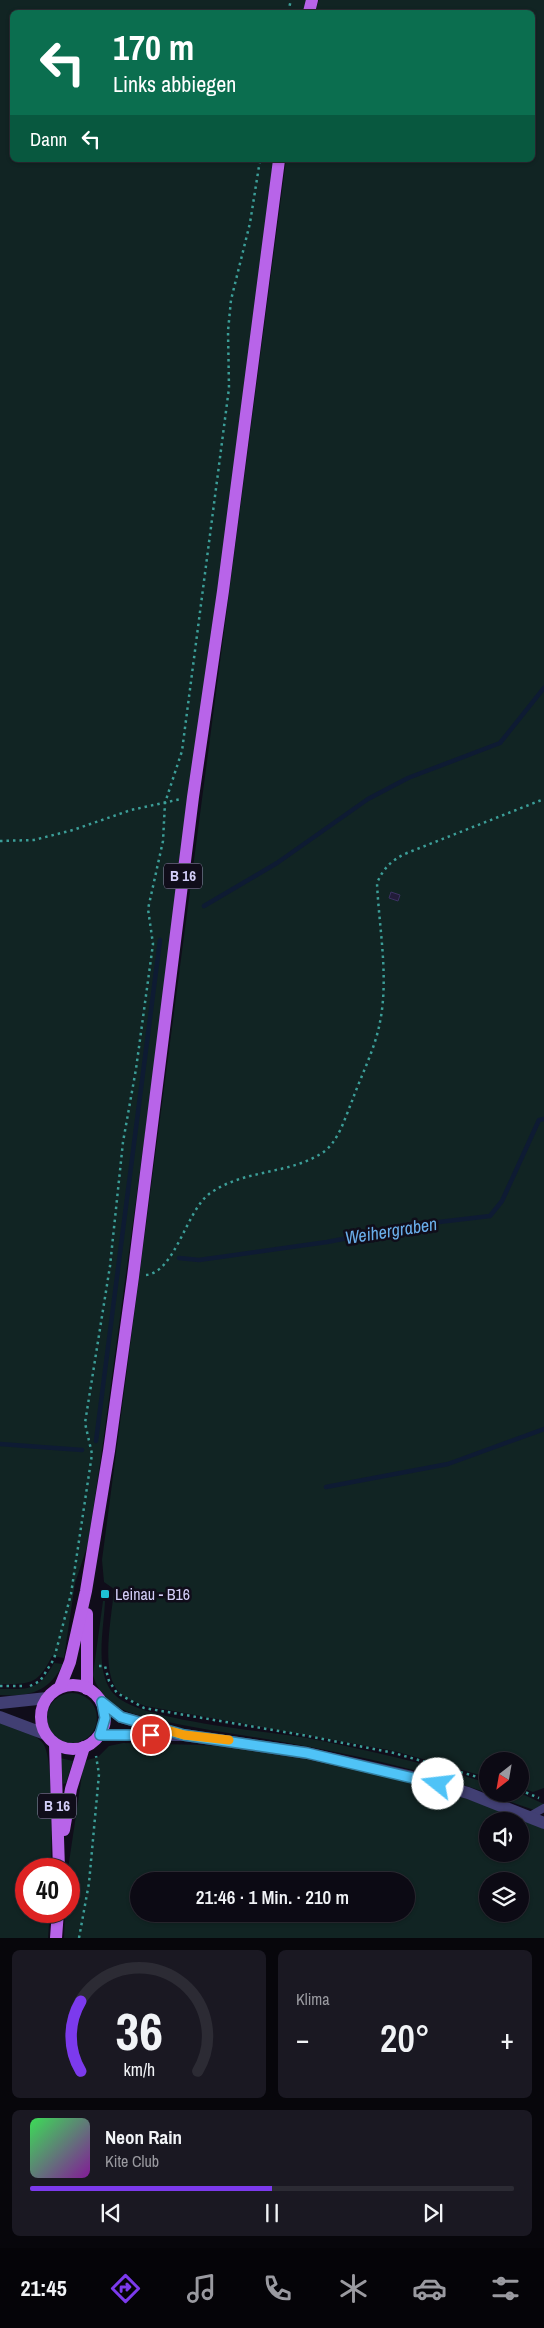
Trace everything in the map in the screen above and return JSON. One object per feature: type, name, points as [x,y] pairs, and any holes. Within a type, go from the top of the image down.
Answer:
[{"type":"main road","name":"B 16","points":[[47,1698],[60,1687],[70,1662],[86,1591],[109,1451],[133,1277],[193,797],[223,591],[279,162]]},
{"type":"main road","name":"B 16","points":[[86,1591],[87,1688]]},
{"type":"main road","points":[[60,1687],[74,1685],[87,1688],[102,1702]]},
{"type":"main road","points":[[47,1698],[40,1714],[40,1721],[45,1734],[55,1744],[73,1749],[92,1742]]},
{"type":"main road","name":"B 16","points":[[61,1858],[70,1789],[105,1718],[102,1702]]},
{"type":"main road","name":"B 16","points":[[55,1744],[60,1858]]},
{"type":"main road","points":[[56,1938],[57,1923]]},
{"type":"street","points":[[0,1703],[47,1698]]},
{"type":"street","points":[[102,1702],[121,1717],[184,1735],[307,1753],[408,1776],[468,1793],[544,1822]]},
{"type":"street","points":[[0,1717],[45,1734]]},
{"type":"street","points":[[92,1742],[184,1735]]},
{"type":"lane","points":[[530,1816],[544,1808]]},
{"type":"path","points":[[0,1686],[29,1686],[40,1681],[54,1659],[70,1594],[92,1454],[85,1423],[110,1266],[123,1142],[136,1069],[153,944],[148,909],[163,840],[165,803],[182,751],[229,388],[228,331],[231,300],[250,224],[260,162]]},
{"type":"path","points":[[0,841],[34,840],[73,830],[131,810],[193,797]]},
{"type":"path","points":[[133,1277],[152,1275],[164,1266],[196,1206],[210,1194],[233,1180],[308,1162],[325,1152],[338,1136],[380,1022],[384,974],[377,882],[382,871],[393,860],[544,799]]},
{"type":"path","points":[[54,1659],[70,1662]]},
{"type":"path","points":[[87,1664],[105,1666],[109,1681],[118,1693],[144,1708],[394,1753],[479,1777]]},
{"type":"path","points":[[79,1938],[89,1883],[99,1774],[92,1742]]},
{"type":"path","points":[[529,1794],[544,1800]]},
{"type":"green space","points":[[0,0],[307,0],[304,10],[10,10],[10,162],[274,162],[219,590],[88,1544],[75,1583],[64,1658],[52,1656],[42,1673],[32,1681],[0,1684]]},
{"type":"green space","points":[[319,0],[544,0],[544,1788],[533,1792],[529,1790],[529,1752],[479,1752],[479,1775],[394,1751],[145,1706],[127,1698],[118,1691],[110,1670],[108,1642],[114,1589],[104,1582],[102,1560],[286,162],[535,162],[535,10],[316,10]]},
{"type":"green space","points":[[103,1601],[105,1601],[102,1638],[104,1676],[116,1696],[130,1705],[151,1712],[206,1724],[307,1738],[353,1747],[479,1781],[479,1790],[443,1778],[373,1760],[286,1742],[176,1724],[137,1715],[109,1701],[96,1684],[93,1675]]},
{"type":"green space","points":[[54,1663],[63,1664],[45,1687],[20,1695],[0,1695],[0,1689],[19,1689],[38,1684]]},
{"type":"green space","points":[[67,1693],[77,1693],[90,1700],[97,1713],[97,1723],[90,1736],[77,1743],[67,1743],[58,1739],[51,1732],[47,1723],[47,1713],[51,1704],[58,1697]]},
{"type":"green space","points":[[0,1722],[33,1735],[42,1742],[49,1764],[52,1822],[51,1858],[15,1858],[15,1923],[49,1923],[48,1938],[0,1938]]},
{"type":"green space","points":[[123,1743],[245,1748],[352,1767],[430,1788],[503,1812],[479,1812],[479,1862],[529,1862],[529,1823],[544,1829],[544,1938],[64,1938],[65,1923],[80,1923],[80,1858],[70,1858],[84,1761],[98,1757],[109,1746]]},
{"type":"green space","points":[[60,1758],[73,1761],[66,1783],[63,1784]]},
{"type":"green space","points":[[529,1797],[544,1804],[534,1810],[511,1802],[529,1802]]},
{"type":"building","points":[[391,892],[400,895],[398,901],[389,898]]},
{"type":"waterway","points":[[204,906],[277,863],[368,799],[408,778],[500,743],[544,688]]},
{"type":"waterway","points":[[96,1441],[160,940]]},
{"type":"waterway","name":"Weihergraben","points":[[179,1258],[199,1260],[327,1242],[422,1224],[490,1216],[502,1201],[539,1120],[544,1119]]},
{"type":"waterway","points":[[326,1487],[448,1464],[544,1429]]},
{"type":"waterway","points":[[0,1444],[82,1450]]},
{"type":"slow traffic","points":[[144,1723],[184,1735],[229,1740]]},
{"type":"place","name":"Leinau - B16","points":[[105,1594]]},
{"type":"route","points":[[151,1735],[100,1735],[105,1718],[102,1702],[121,1717],[184,1735],[223,1739],[307,1753],[438,1784]]}]
